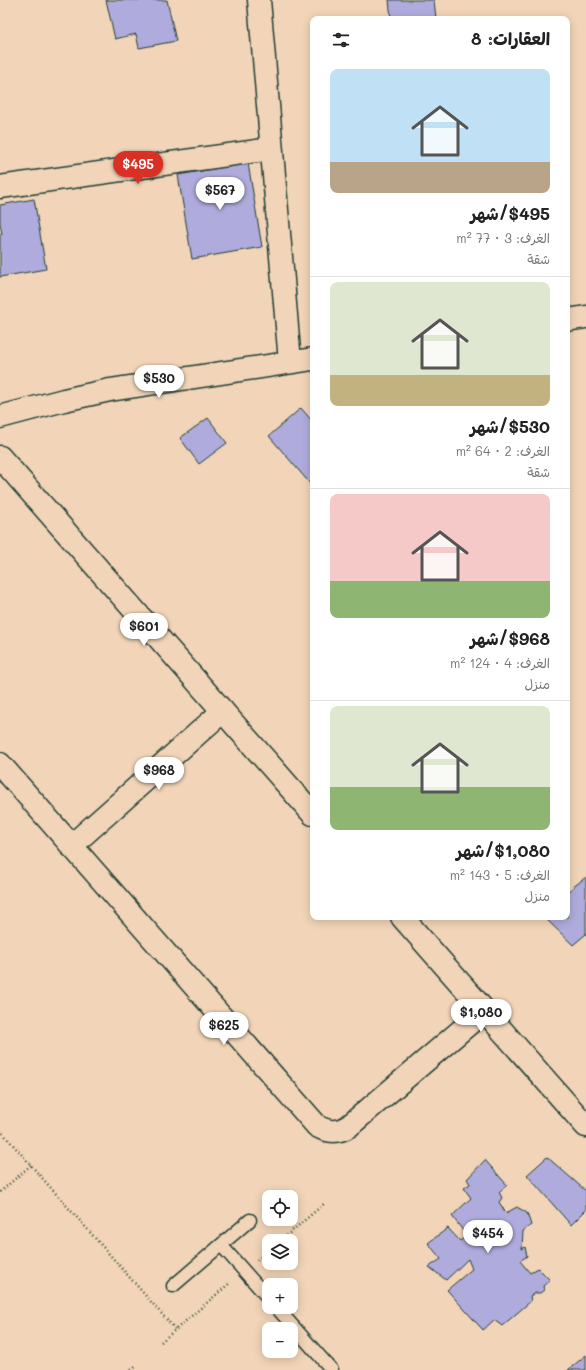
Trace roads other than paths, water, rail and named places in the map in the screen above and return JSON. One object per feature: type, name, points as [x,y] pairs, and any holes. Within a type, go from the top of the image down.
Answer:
[{"type":"street","points":[[259,0],[290,362]]},
{"type":"street","points":[[0,187],[272,149]]},
{"type":"street","points":[[570,320],[586,317]]},
{"type":"street","points":[[0,417],[64,400],[110,390],[310,359]]},
{"type":"street","points":[[0,457],[310,811]]},
{"type":"street","points":[[71,846],[223,711]]},
{"type":"street","points":[[0,764],[317,1126],[325,1131],[342,1131],[349,1126],[484,1011]]},
{"type":"street","points":[[405,920],[586,1126]]},
{"type":"lane","points":[[174,1286],[250,1220]]},
{"type":"lane","points":[[221,1245],[262,1291]]},
{"type":"lane","points":[[282,1314],[332,1370]]}]
